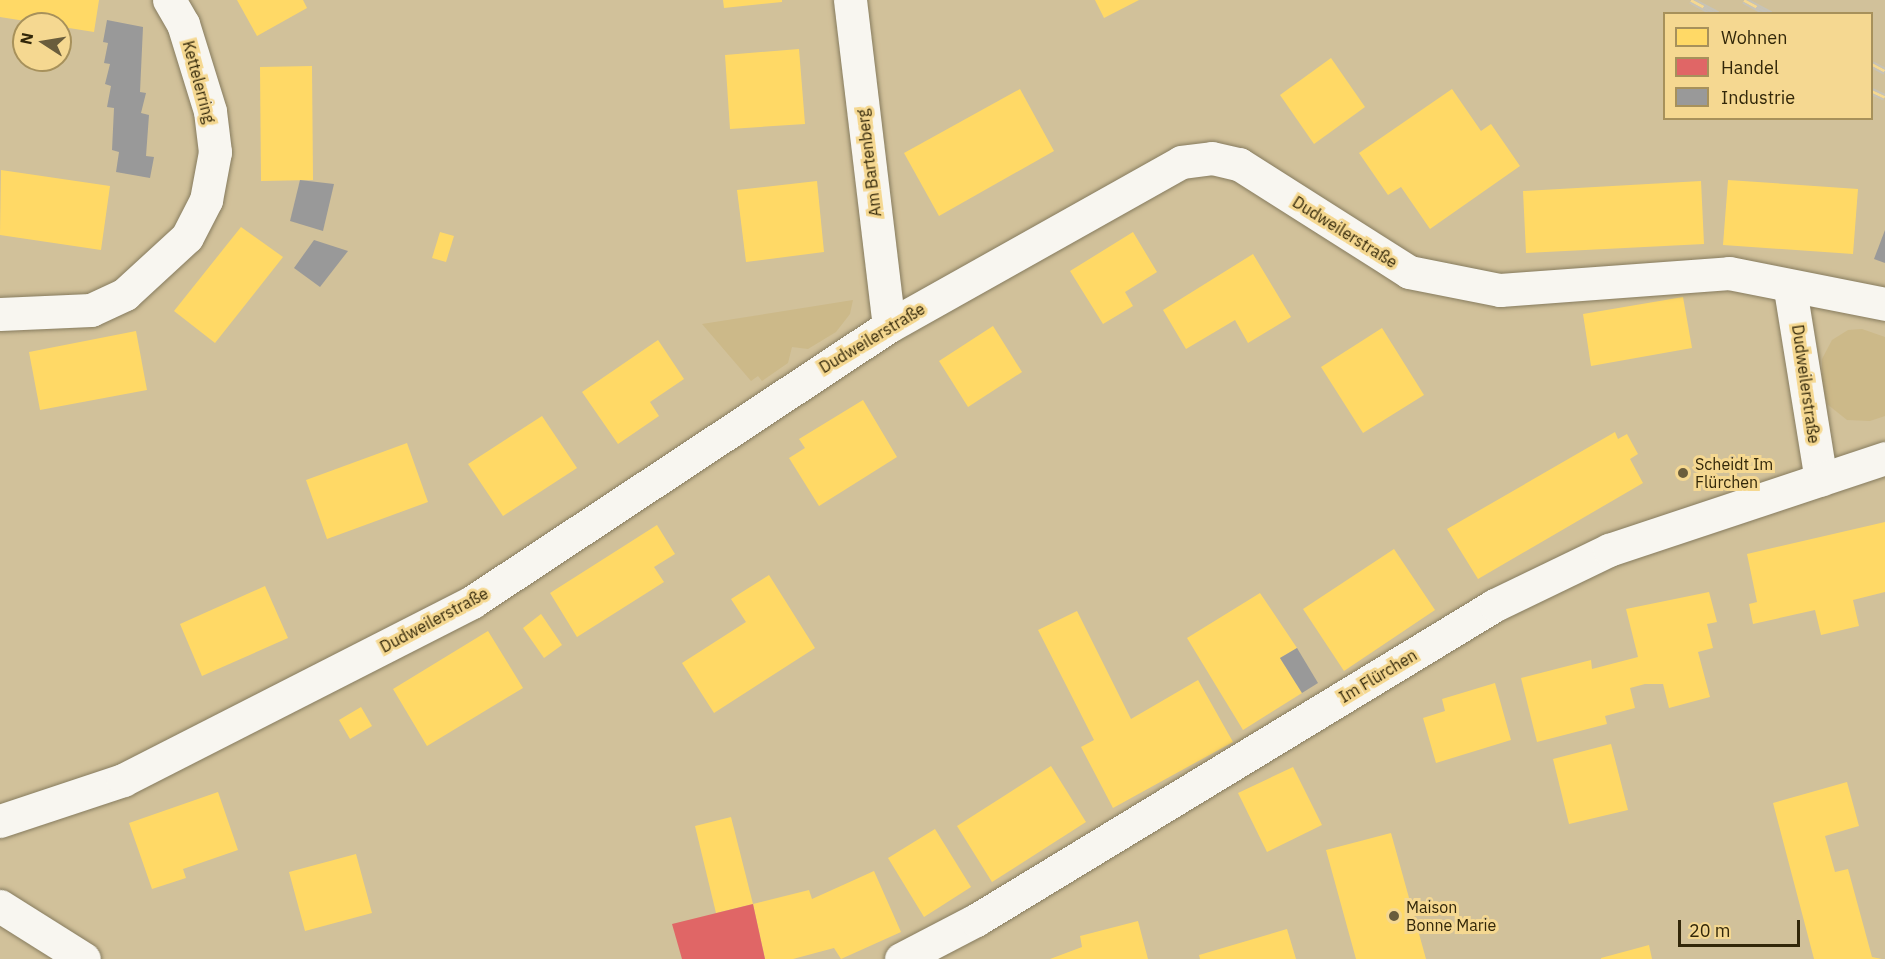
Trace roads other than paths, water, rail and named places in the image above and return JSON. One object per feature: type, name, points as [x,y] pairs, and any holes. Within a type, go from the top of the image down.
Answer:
[{"type":"street","name":"Kettelerring","points":[[0,314],[91,310],[125,294],[187,237],[206,200],[214,152],[210,111],[183,24],[169,0]]},
{"type":"street","name":"Am Bartenberg","points":[[850,0],[889,326]]},
{"type":"street","name":"Dudweilerstraße","points":[[0,821],[123,780],[472,602],[889,326],[1181,162],[1212,158],[1239,164],[1409,272],[1500,290],[1730,273],[1790,289],[1885,304]]},
{"type":"street","name":"Dudweilerstraße","points":[[1790,289],[1821,480]]},
{"type":"street","name":"Im Flürchen","points":[[902,959],[976,920],[1495,605],[1609,550],[1885,458]]},
{"type":"street","points":[[0,906],[84,959]]},
{"type":"railway","points":[[1691,0],[1713,12]]},
{"type":"railway","points":[[1744,0],[1766,12]]},
{"type":"railway","points":[[1873,65],[1885,71]]},
{"type":"railway","points":[[1873,91],[1885,97]]},
{"type":"place","name":"Scheidt Im Flürchen","points":[[1683,473]]},
{"type":"place","name":"Maison Bonne Marie","points":[[1394,916]]}]
